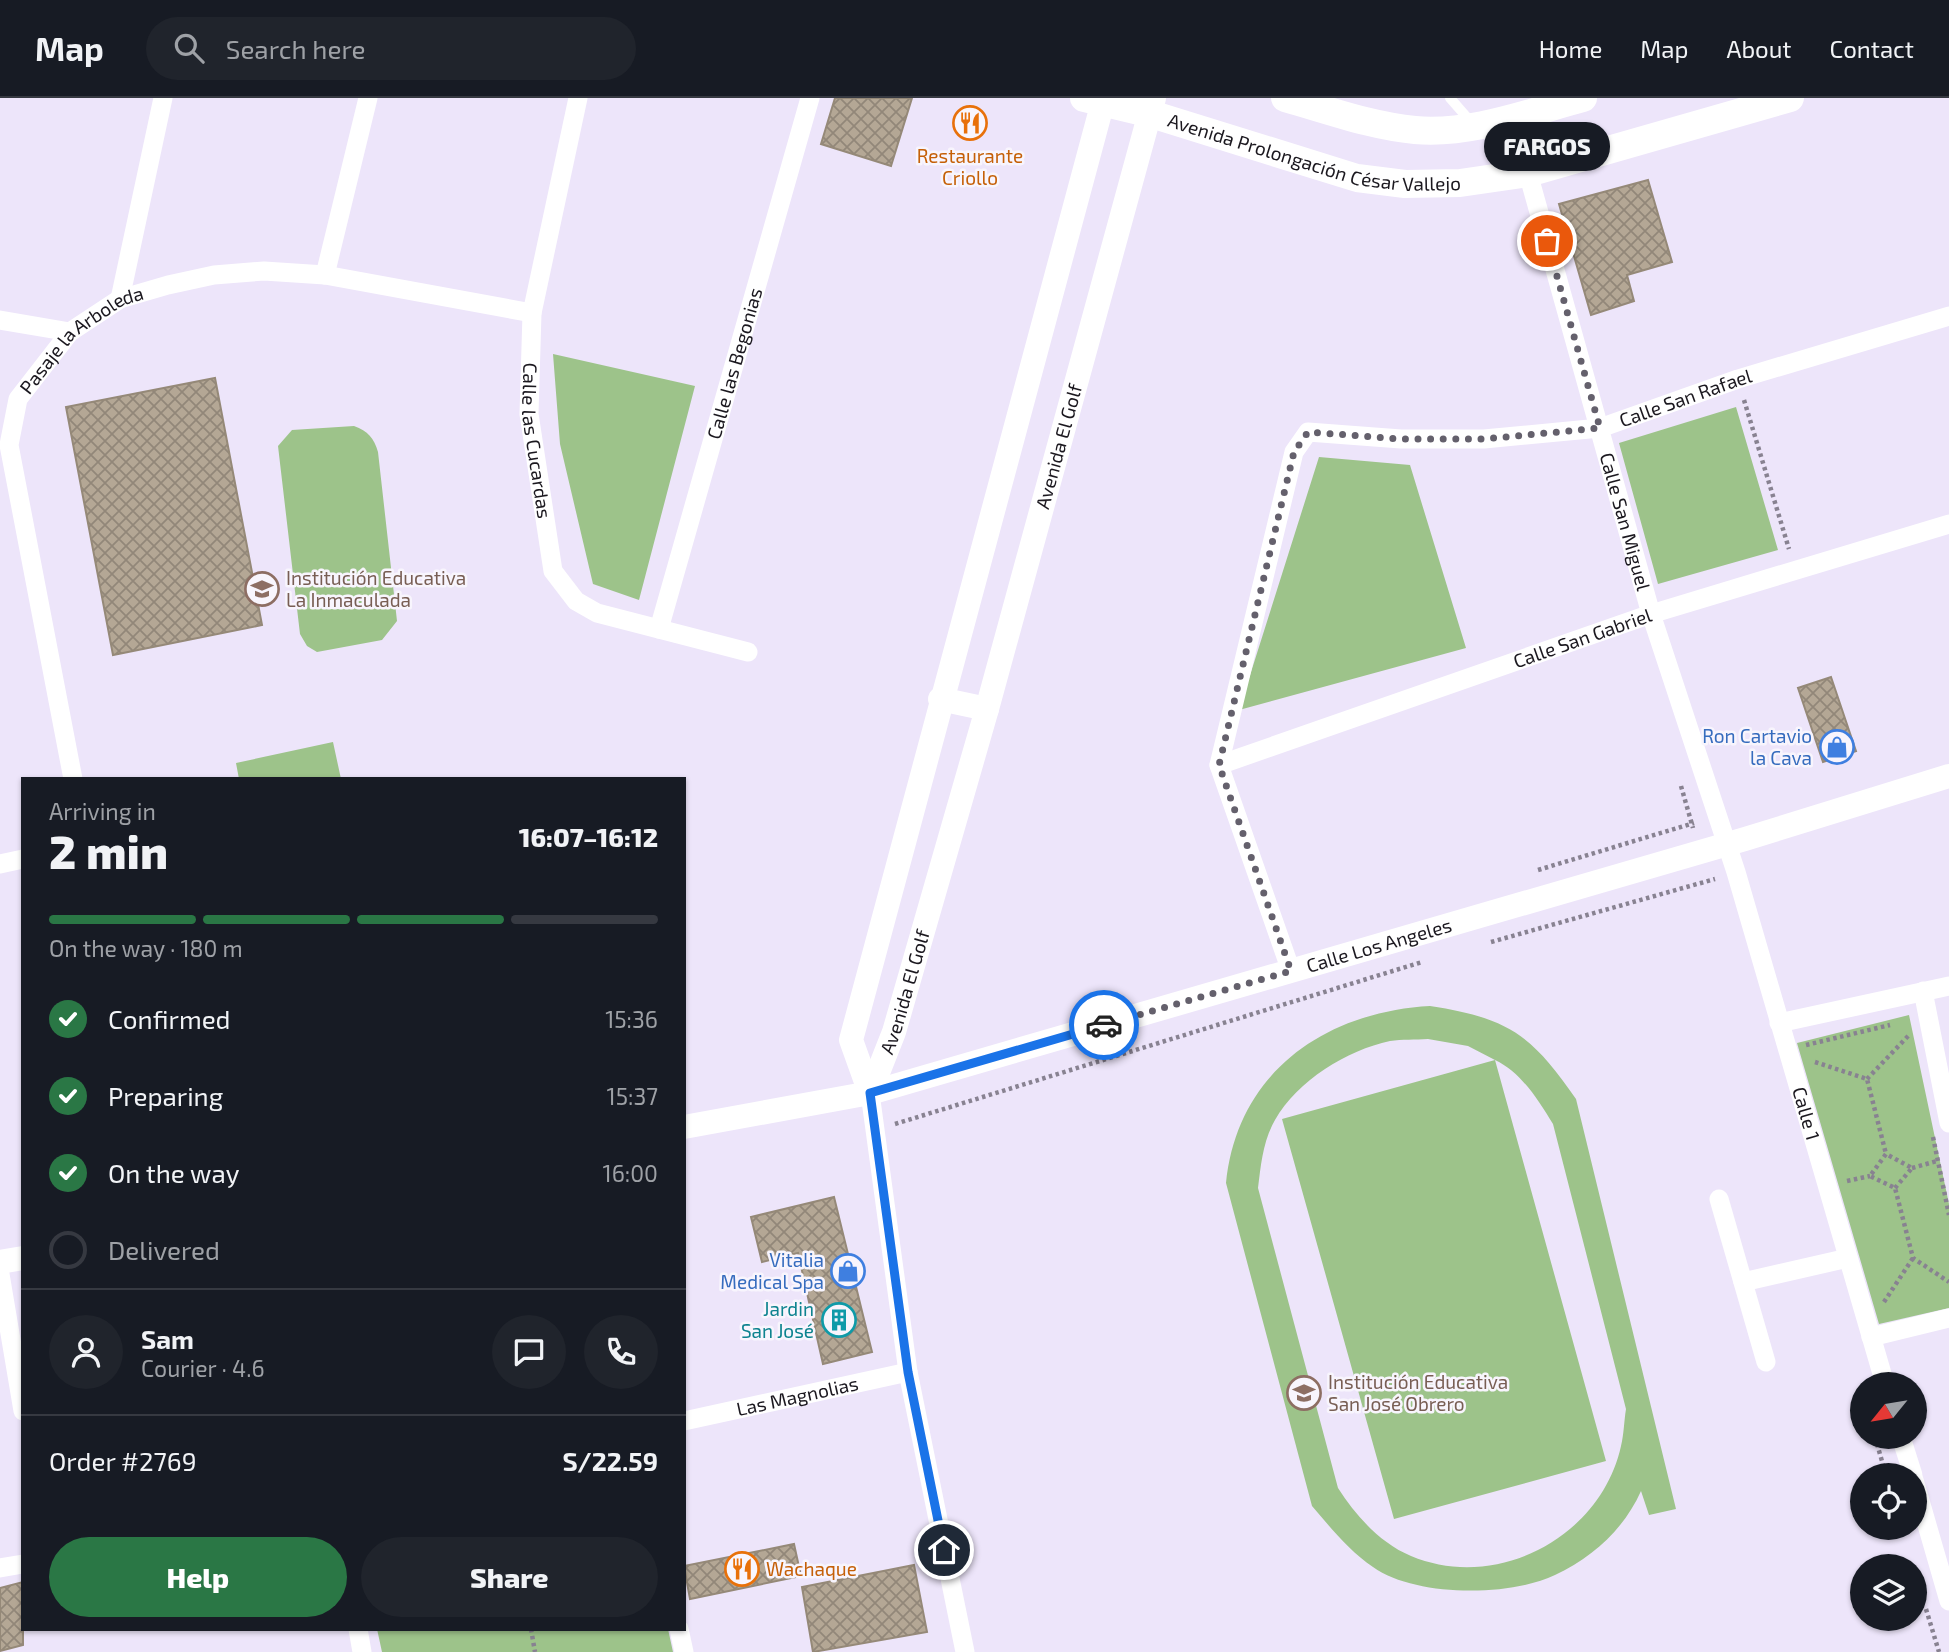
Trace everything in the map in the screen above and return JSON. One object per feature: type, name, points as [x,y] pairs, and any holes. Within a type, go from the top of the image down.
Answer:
[{"type":"main road","name":"Avenida Prolongación César Vallejo","points":[[1285,98],[1371,123],[1417,130],[1486,123],[1583,98]]},
{"type":"main road","name":"Avenida Prolongación César Vallejo","points":[[1097,99],[1153,106],[1357,178],[1405,184],[1460,183],[1528,173],[1790,98]]},
{"type":"street","points":[[120,299],[163,98]]},
{"type":"street","points":[[325,275],[368,98]]},
{"type":"street","name":"Calle las Cucardas","points":[[578,98],[533,313],[529,414],[553,571],[576,601],[597,613],[748,652]]},
{"type":"street","name":"Calle las Begonias","points":[[659,629],[810,98]]},
{"type":"street","name":"Avenida El Golf","points":[[870,1093],[851,1040],[1097,99]]},
{"type":"street","name":"Avenida El Golf","points":[[870,1093],[894,1032],[1153,106]]},
{"type":"street","name":"Calle San Miguel","points":[[1486,123],[1528,173],[1651,614],[1726,845]]},
{"type":"street","name":"Pasaje la Arboleda","points":[[73,777],[9,445],[19,399],[70,332],[120,299],[214,275],[264,271],[325,275],[533,313]]},
{"type":"street","name":"Calle San Rafael","points":[[1219,765],[1294,452],[1308,432],[1401,439],[1484,439],[1600,428],[1738,379],[1949,316]]},
{"type":"street","points":[[0,320],[70,332]]},
{"type":"street","name":"Calle San Gabriel","points":[[1219,765],[1651,614],[1949,524]]},
{"type":"street","points":[[940,699],[986,709]]},
{"type":"street","points":[[1219,765],[1291,971]]},
{"type":"street","name":"Calle Los Angeles","points":[[686,1127],[870,1093],[1726,845],[1949,776]]},
{"type":"street","name":"Calle 1","points":[[1726,845],[1881,1372]]},
{"type":"street","points":[[0,864],[21,859]]},
{"type":"street","points":[[1779,1023],[1949,986]]},
{"type":"street","points":[[1923,991],[1949,1123]]},
{"type":"street","points":[[870,1093],[908,1372],[965,1652]]},
{"type":"street","points":[[1719,1199],[1766,1362]]},
{"type":"street","points":[[0,1262],[21,1258]]},
{"type":"street","points":[[1743,1282],[1847,1258]]},
{"type":"street","points":[[0,1274],[21,1398]]},
{"type":"street","points":[[1871,1337],[1949,1318]]},
{"type":"street","name":"Las Magnolias","points":[[686,1421],[908,1372]]},
{"type":"street","points":[[1927,1506],[1940,1535],[1949,1601]]},
{"type":"street","points":[[0,1568],[21,1564]]},
{"type":"street","points":[[358,1631],[362,1652]]},
{"type":"street","points":[[679,1631],[684,1652]]},
{"type":"lane","points":[[1450,98],[1486,123]]},
{"type":"path","points":[[1738,379],[1795,570]]},
{"type":"path","points":[[1478,945],[1714,879]]},
{"type":"path","points":[[875,1131],[1426,960]]},
{"type":"path","points":[[1908,1020],[1913,1046]]},
{"type":"path","points":[[1867,1079],[1806,1059],[1802,1045],[1895,1023]]},
{"type":"path","points":[[1867,1079],[1911,1033]]},
{"type":"path","points":[[1867,1079],[1886,1154],[1912,1168]]},
{"type":"path","points":[[1932,1135],[1949,1215]]},
{"type":"path","points":[[1842,1182],[1870,1175],[1886,1154]]},
{"type":"path","points":[[1895,1188],[1912,1168],[1937,1161]]},
{"type":"path","points":[[1870,1175],[1895,1188],[1913,1258],[1949,1282]]},
{"type":"path","points":[[1876,1296],[1879,1308],[1913,1258]]},
{"type":"path","points":[[531,1631],[535,1652]]},
{"type":"green space","points":[[553,354],[695,386],[639,600],[593,584],[560,444]]},
{"type":"green space","points":[[1736,407],[1778,550],[1658,584],[1619,443]]},
{"type":"green space","points":[[354,426],[370,436],[378,452],[397,621],[382,640],[317,652],[307,646],[300,634],[278,446],[292,430]]},
{"type":"green space","points":[[1319,457],[1410,465],[1466,648],[1239,710]]},
{"type":"green space","points":[[333,742],[341,777],[239,777],[236,763]]},
{"type":"green space","points":[[1430,1006],[1479,1016],[1499,1024],[1531,1044],[1576,1099],[1676,1509],[1649,1515],[1641,1491],[1626,1518],[1594,1551],[1569,1568],[1536,1582],[1488,1590],[1462,1590],[1437,1589],[1391,1577],[1356,1554],[1312,1506],[1226,1183],[1234,1144],[1248,1110],[1267,1080],[1292,1056],[1322,1036],[1355,1021],[1391,1011]],"holes":[[[1428,1039],[1468,1046],[1505,1065],[1528,1088],[1553,1124],[1626,1409],[1621,1446],[1610,1478],[1592,1507],[1568,1530],[1541,1549],[1510,1561],[1477,1567],[1444,1565],[1411,1556],[1389,1544],[1361,1518],[1338,1488],[1258,1188],[1265,1144],[1284,1106],[1310,1080],[1357,1052],[1390,1041]]]},
{"type":"green space","points":[[1909,1015],[1949,1204],[1949,1308],[1879,1324],[1797,1043]]},
{"type":"green space","points":[[1495,1060],[1606,1461],[1394,1519],[1282,1119]]},
{"type":"green space","points":[[377,1631],[668,1631],[673,1652],[382,1652]]},
{"type":"building","points":[[835,98],[912,98],[891,166],[821,144]]},
{"type":"building","points":[[1648,180],[1672,262],[1627,275],[1634,301],[1591,315],[1559,204]]},
{"type":"building","points":[[215,378],[262,625],[113,655],[66,407]]},
{"type":"building","points":[[1831,677],[1856,751],[1823,762],[1798,688]]},
{"type":"building","points":[[834,1197],[872,1352],[823,1364],[798,1253],[762,1262],[751,1217]]},
{"type":"building","name":"Wachaque","points":[[794,1544],[801,1576],[690,1599],[686,1566]]},
{"type":"building","points":[[914,1565],[927,1632],[813,1652],[802,1587]]},
{"type":"building","points":[[21,1583],[23,1645],[0,1651],[0,1588]]},
{"type":"way so far","points":[[1104,1025],[1291,971],[1219,765],[1294,452],[1308,432],[1401,439],[1484,439],[1600,428],[1547,241]]},
{"type":"place","name":"Restaurante Criollo","points":[[970,123]]},
{"type":"place","name":"FARGOS","points":[[1547,241]]},
{"type":"place","name":"Institución Educativa La Inmaculada","points":[[262,589]]},
{"type":"place","name":"Ron Cartavio la Cava","points":[[1837,747]]},
{"type":"place","name":"Vitalia Medical Spa","points":[[848,1271]]},
{"type":"place","name":"Jardin San José","points":[[839,1320]]},
{"type":"place","name":"Institución Educativa San José Obrero","points":[[1304,1393]]},
{"type":"place","name":"Wachaque","points":[[742,1569]]},
{"type":"route","points":[[944,1550],[908,1372],[870,1093],[1104,1025]]}]
